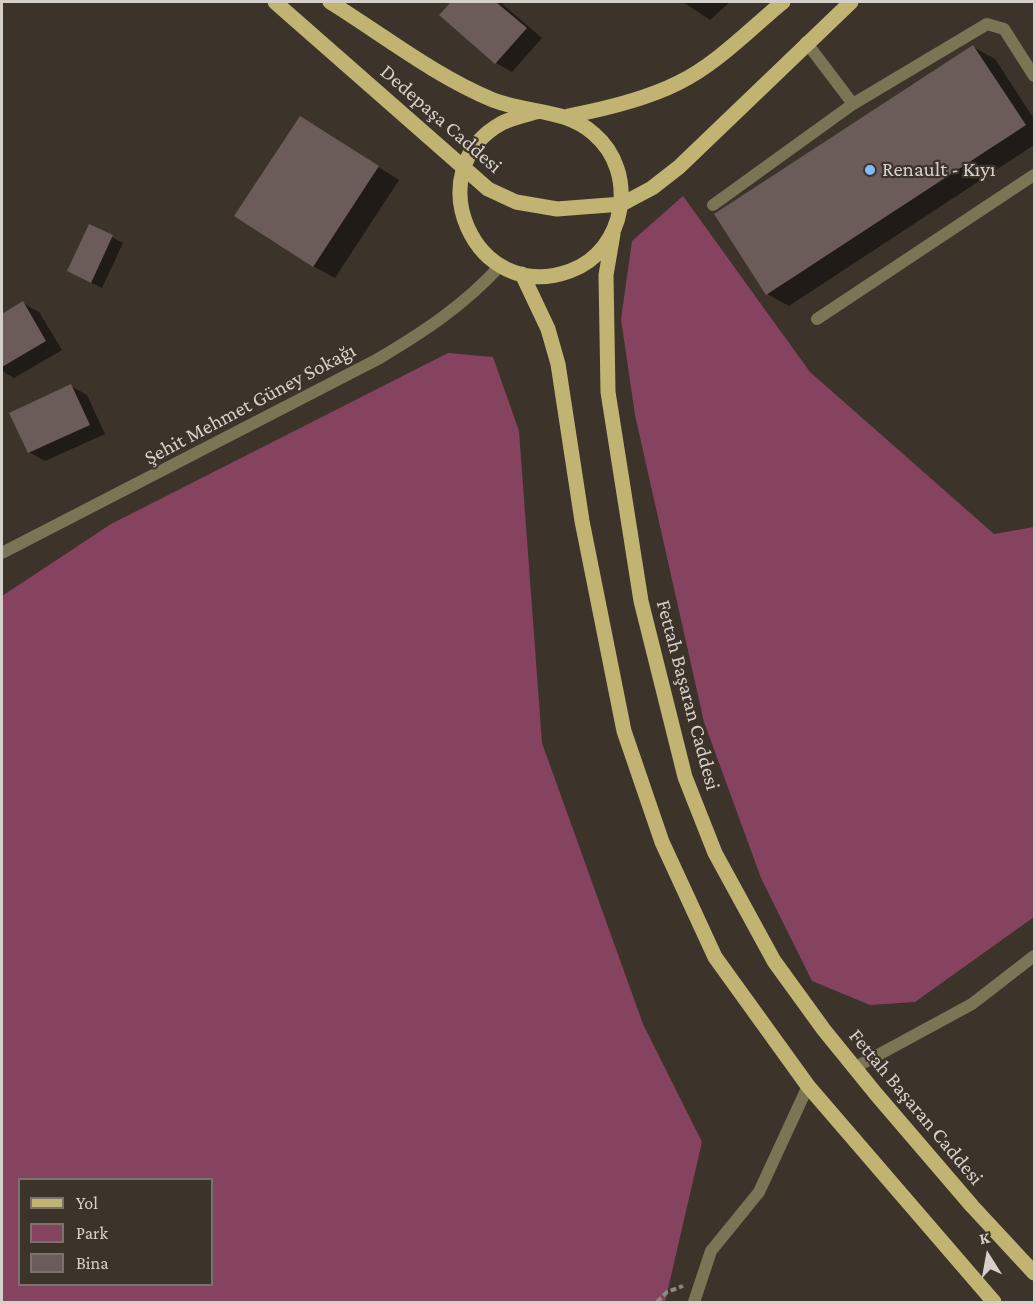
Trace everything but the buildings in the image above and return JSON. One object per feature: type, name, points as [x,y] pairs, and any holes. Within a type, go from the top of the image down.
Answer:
[{"type":"main road","name":"Dedepaşa Caddesi","points":[[275,2],[488,189],[516,202],[557,209],[622,204],[652,188],[679,167],[806,42],[851,2]]},
{"type":"main road","name":"Dedepaşa Caddesi","points":[[330,2],[459,84],[493,100],[536,112],[568,116]]},
{"type":"main road","points":[[568,116],[609,108],[678,83],[712,61],[783,2]]},
{"type":"main road","points":[[536,112],[502,123],[485,135],[472,151],[463,169],[461,192],[466,226],[482,252],[500,266],[522,274],[546,277],[571,271],[592,259],[613,234]]},
{"type":"main road","points":[[568,116],[595,134],[612,154],[621,178],[622,204]]},
{"type":"main road","name":"Fettah Başaran Caddesi","points":[[622,204],[613,234],[606,275],[608,392],[641,601],[685,777],[715,853],[774,961],[854,1068],[972,1206],[1035,1273]]},
{"type":"main road","points":[[522,274],[548,329],[558,364],[582,521],[624,731],[662,842],[715,957],[808,1086],[994,1302]]},
{"type":"street","points":[[713,205],[853,104],[987,24],[1004,29],[1035,76]]},
{"type":"street","points":[[806,42],[853,104]]},
{"type":"street","points":[[818,319],[1035,175]]},
{"type":"street","name":"Şehit Mehmet Güney Sokağı","points":[[2,553],[378,359],[444,317],[472,296],[500,266]]},
{"type":"street","points":[[854,1068],[972,1004],[1035,956]]},
{"type":"street","points":[[694,1302],[711,1251],[759,1192],[808,1086]]},
{"type":"path","points":[[657,1302],[666,1292],[675,1288],[699,1286]]},
{"type":"green space","points":[[683,196],[810,372],[994,534],[1034,527],[1034,917],[915,1002],[870,1005],[812,981],[761,878],[704,722],[635,415],[621,319],[632,241]]},
{"type":"green space","points":[[448,353],[493,357],[519,431],[542,743],[643,1024],[702,1142],[665,1302],[2,1302],[2,596],[111,524]]},
{"type":"place","name":"Renault - Kıyı","points":[[870,170]]}]
